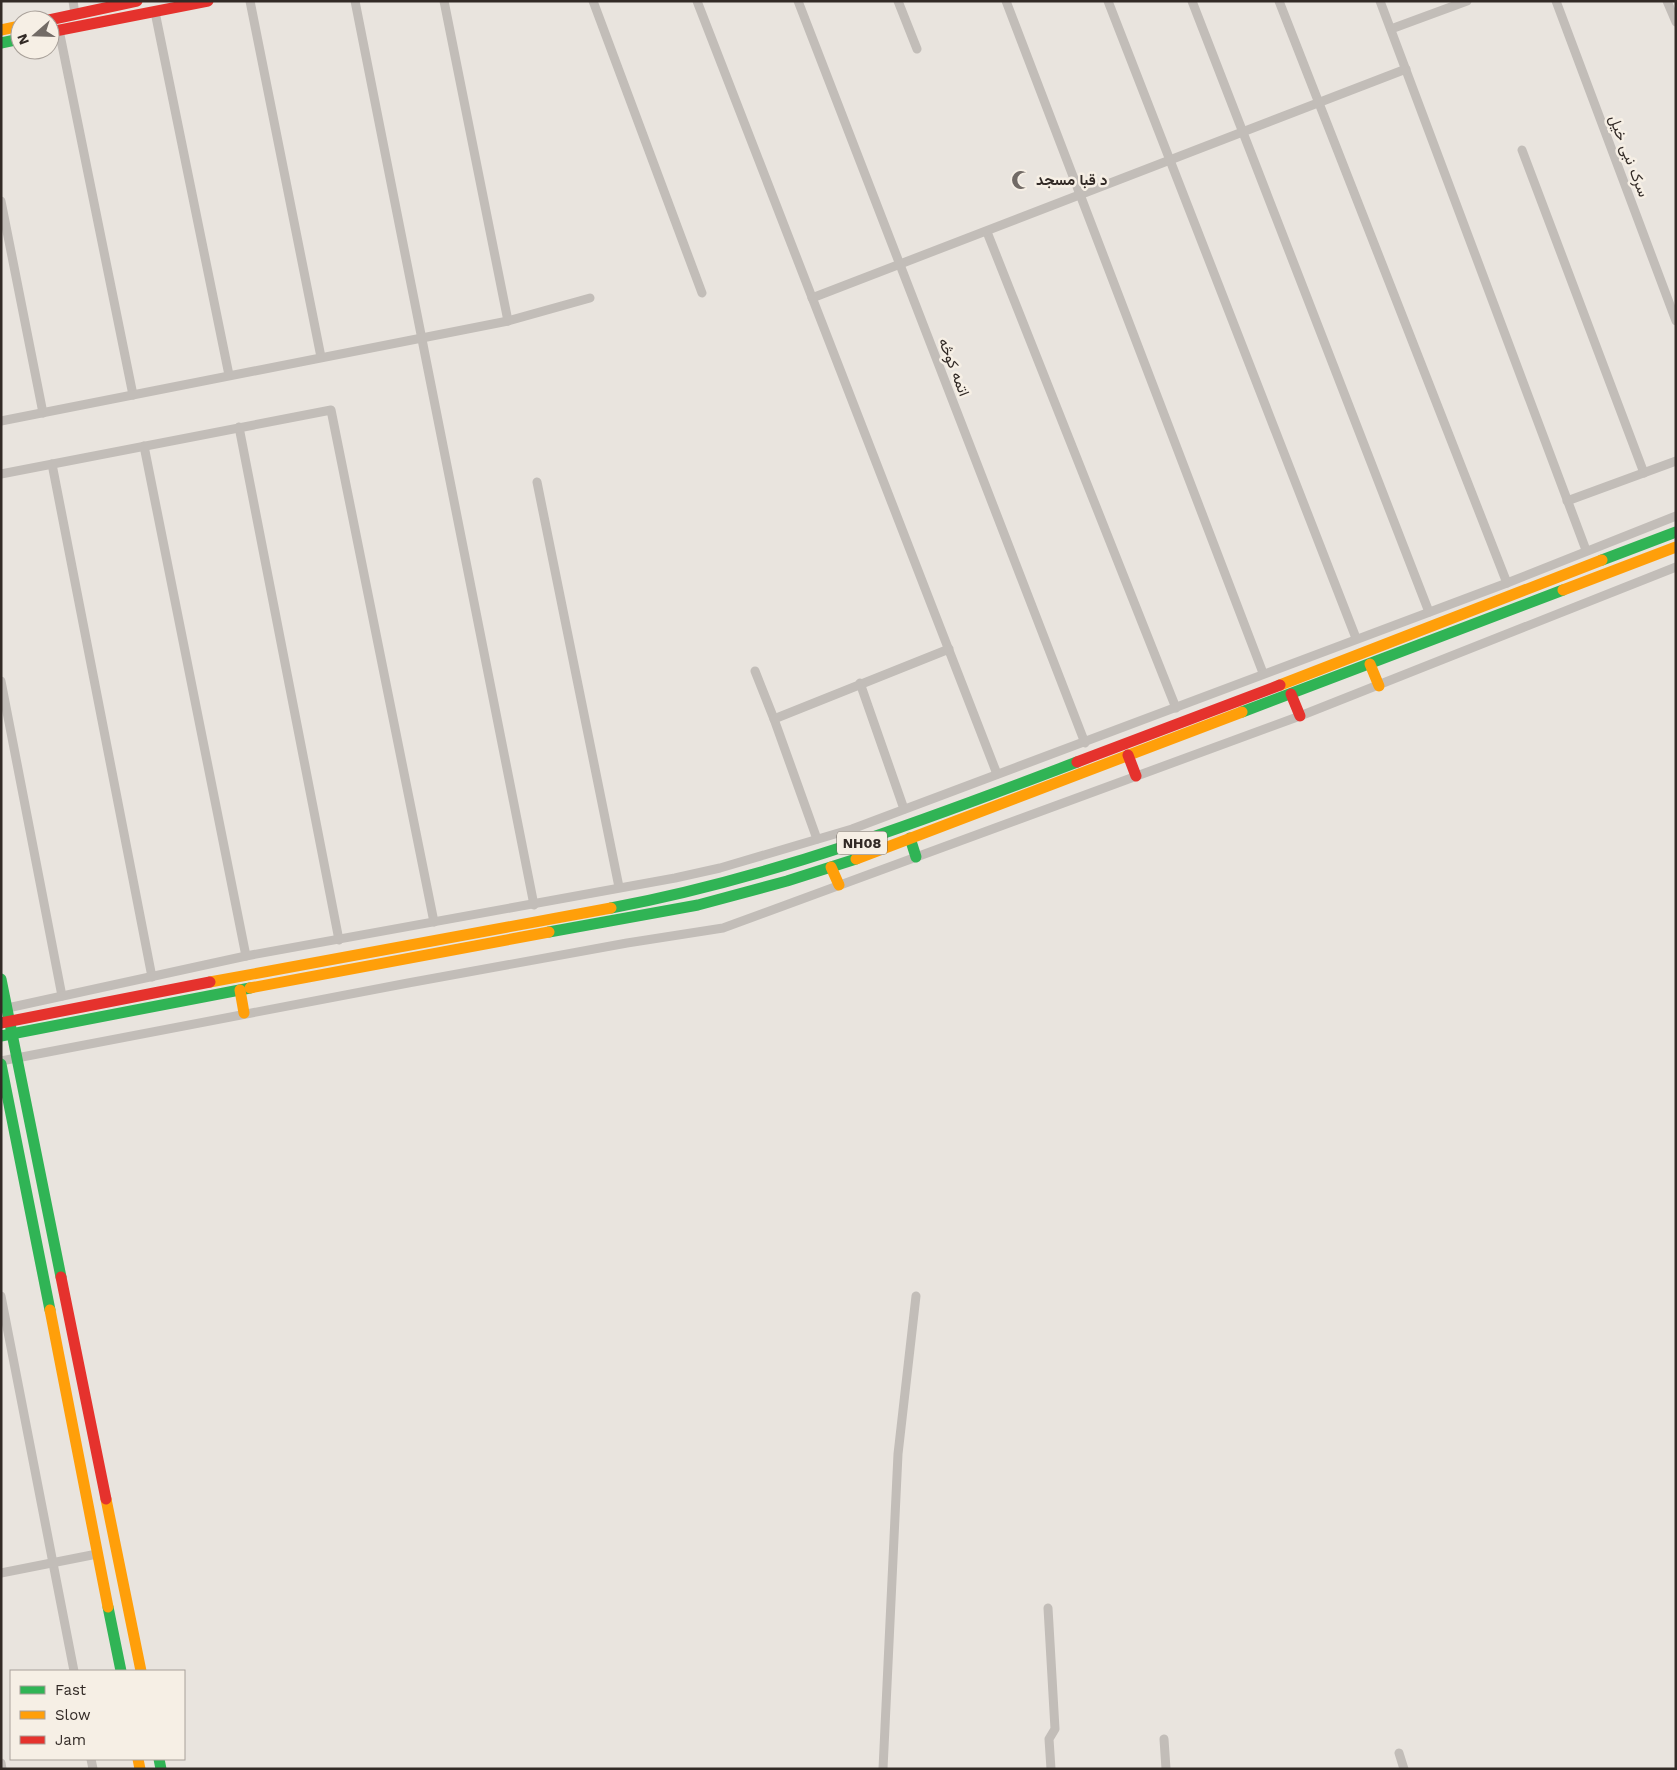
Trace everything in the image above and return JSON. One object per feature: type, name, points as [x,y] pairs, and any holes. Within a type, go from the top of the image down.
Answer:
[{"type":"main road","points":[[60,17],[137,1]]},
{"type":"main road","points":[[60,30],[208,1]]},
{"type":"main road","name":"NH08","points":[[6,1022],[700,891],[809,860],[1008,788],[1676,532]]},
{"type":"main road","name":"NH08","points":[[7,1035],[698,905],[787,882],[910,838],[1676,547]]},
{"type":"main road","points":[[1370,664],[1379,686]]},
{"type":"main road","points":[[1291,694],[1300,716]]},
{"type":"main road","points":[[1128,755],[1136,776]]},
{"type":"main road","points":[[910,838],[916,857]]},
{"type":"main road","points":[[831,867],[839,885]]},
{"type":"main road","points":[[1,979],[7,1035],[16,1058],[142,1670]]},
{"type":"main road","points":[[240,990],[244,1013]]},
{"type":"main road","points":[[1,1063],[6,1112],[121,1670]]},
{"type":"street","points":[[73,1],[75,14]]},
{"type":"street","points":[[250,1],[321,358]]},
{"type":"street","points":[[355,1],[534,905]]},
{"type":"street","points":[[444,1],[508,321]]},
{"type":"street","points":[[594,1],[702,293]]},
{"type":"street","points":[[697,1],[997,774]]},
{"type":"street","name":"اتمه کوڅه","points":[[798,1],[1085,743]]},
{"type":"street","points":[[898,1],[917,49]]},
{"type":"street","points":[[1006,1],[1263,673]]},
{"type":"street","points":[[1108,1],[1168,161],[1356,638]]},
{"type":"street","points":[[1192,1],[1429,612]]},
{"type":"street","points":[[1279,1],[1507,583]]},
{"type":"street","points":[[1380,1],[1586,550]]},
{"type":"street","points":[[1391,29],[1467,1]]},
{"type":"street","name":"سرک نبی خیل","points":[[1556,1],[1676,321]]},
{"type":"street","points":[[1667,1],[1676,22]]},
{"type":"street","points":[[154,12],[229,375]]},
{"type":"street","points":[[60,54],[133,395]]},
{"type":"street","points":[[812,298],[1406,69]]},
{"type":"street","points":[[1522,150],[1644,472]]},
{"type":"street","points":[[1,201],[43,413]]},
{"type":"street","points":[[987,232],[1176,708]]},
{"type":"street","points":[[1,421],[508,321],[590,298]]},
{"type":"street","points":[[1,474],[326,409],[331,410],[434,922]]},
{"type":"street","points":[[239,427],[339,940]]},
{"type":"street","points":[[144,446],[246,956]]},
{"type":"street","points":[[1567,501],[1676,461]]},
{"type":"street","points":[[52,464],[152,976]]},
{"type":"street","points":[[537,482],[619,887]]},
{"type":"street","points":[[4,1009],[246,956],[534,905],[720,868],[852,829],[1085,743],[1356,638],[1507,583],[1586,550],[1676,516]]},
{"type":"street","points":[[1,1063],[16,1058],[244,1013],[627,943],[723,928],[1300,716],[1676,568]]},
{"type":"street","points":[[774,719],[949,649]]},
{"type":"street","points":[[755,671],[816,839]]},
{"type":"street","points":[[1,681],[62,996]]},
{"type":"street","points":[[860,684],[904,809]]},
{"type":"street","points":[[1,1296],[74,1670]]},
{"type":"street","points":[[883,1769],[898,1454],[916,1296]]},
{"type":"street","points":[[1,1573],[97,1554]]},
{"type":"street","points":[[1048,1608],[1055,1729],[1049,1739],[1051,1769]]},
{"type":"street","points":[[1164,1739],[1166,1769]]},
{"type":"street","points":[[1399,1753],[1404,1769]]},
{"type":"street","points":[[1,1763],[2,1769]]},
{"type":"traffic: fast","points":[[1,43],[10,41]]},
{"type":"traffic: fast","points":[[1602,560],[1676,532]]},
{"type":"traffic: fast","points":[[1242,712],[1563,590]]},
{"type":"traffic: fast","points":[[611,908],[730,881],[847,846],[1077,762]]},
{"type":"traffic: fast","points":[[910,838],[916,857]]},
{"type":"traffic: fast","points":[[549,932],[698,905],[787,881],[856,859]]},
{"type":"traffic: fast","points":[[1,979],[61,1277]]},
{"type":"traffic: fast","points":[[1,1036],[250,988]]},
{"type":"traffic: fast","points":[[1,1064],[50,1310]]},
{"type":"traffic: fast","points":[[108,1607],[121,1670]]},
{"type":"traffic: fast","points":[[159,1760],[161,1769]]},
{"type":"traffic: slow","points":[[1,30],[10,28]]},
{"type":"traffic: slow","points":[[1563,590],[1676,547]]},
{"type":"traffic: slow","points":[[1280,685],[1602,560]]},
{"type":"traffic: slow","points":[[1370,664],[1379,686]]},
{"type":"traffic: slow","points":[[856,859],[1242,712]]},
{"type":"traffic: slow","points":[[831,867],[839,885]]},
{"type":"traffic: slow","points":[[210,982],[611,908]]},
{"type":"traffic: slow","points":[[250,988],[549,932]]},
{"type":"traffic: slow","points":[[240,990],[244,1013]]},
{"type":"traffic: slow","points":[[50,1310],[108,1607]]},
{"type":"traffic: slow","points":[[106,1499],[141,1670]]},
{"type":"traffic: slow","points":[[138,1760],[140,1769]]},
{"type":"traffic: jam","points":[[60,18],[137,1]]},
{"type":"traffic: jam","points":[[60,30],[208,1]]},
{"type":"traffic: jam","points":[[1077,762],[1280,685]]},
{"type":"traffic: jam","points":[[1291,694],[1300,716]]},
{"type":"traffic: jam","points":[[1128,755],[1136,776]]},
{"type":"traffic: jam","points":[[1,1023],[210,982]]},
{"type":"traffic: jam","points":[[61,1277],[106,1499]]},
{"type":"place","name":"د قبا مسجد","points":[[1021,180]]}]
